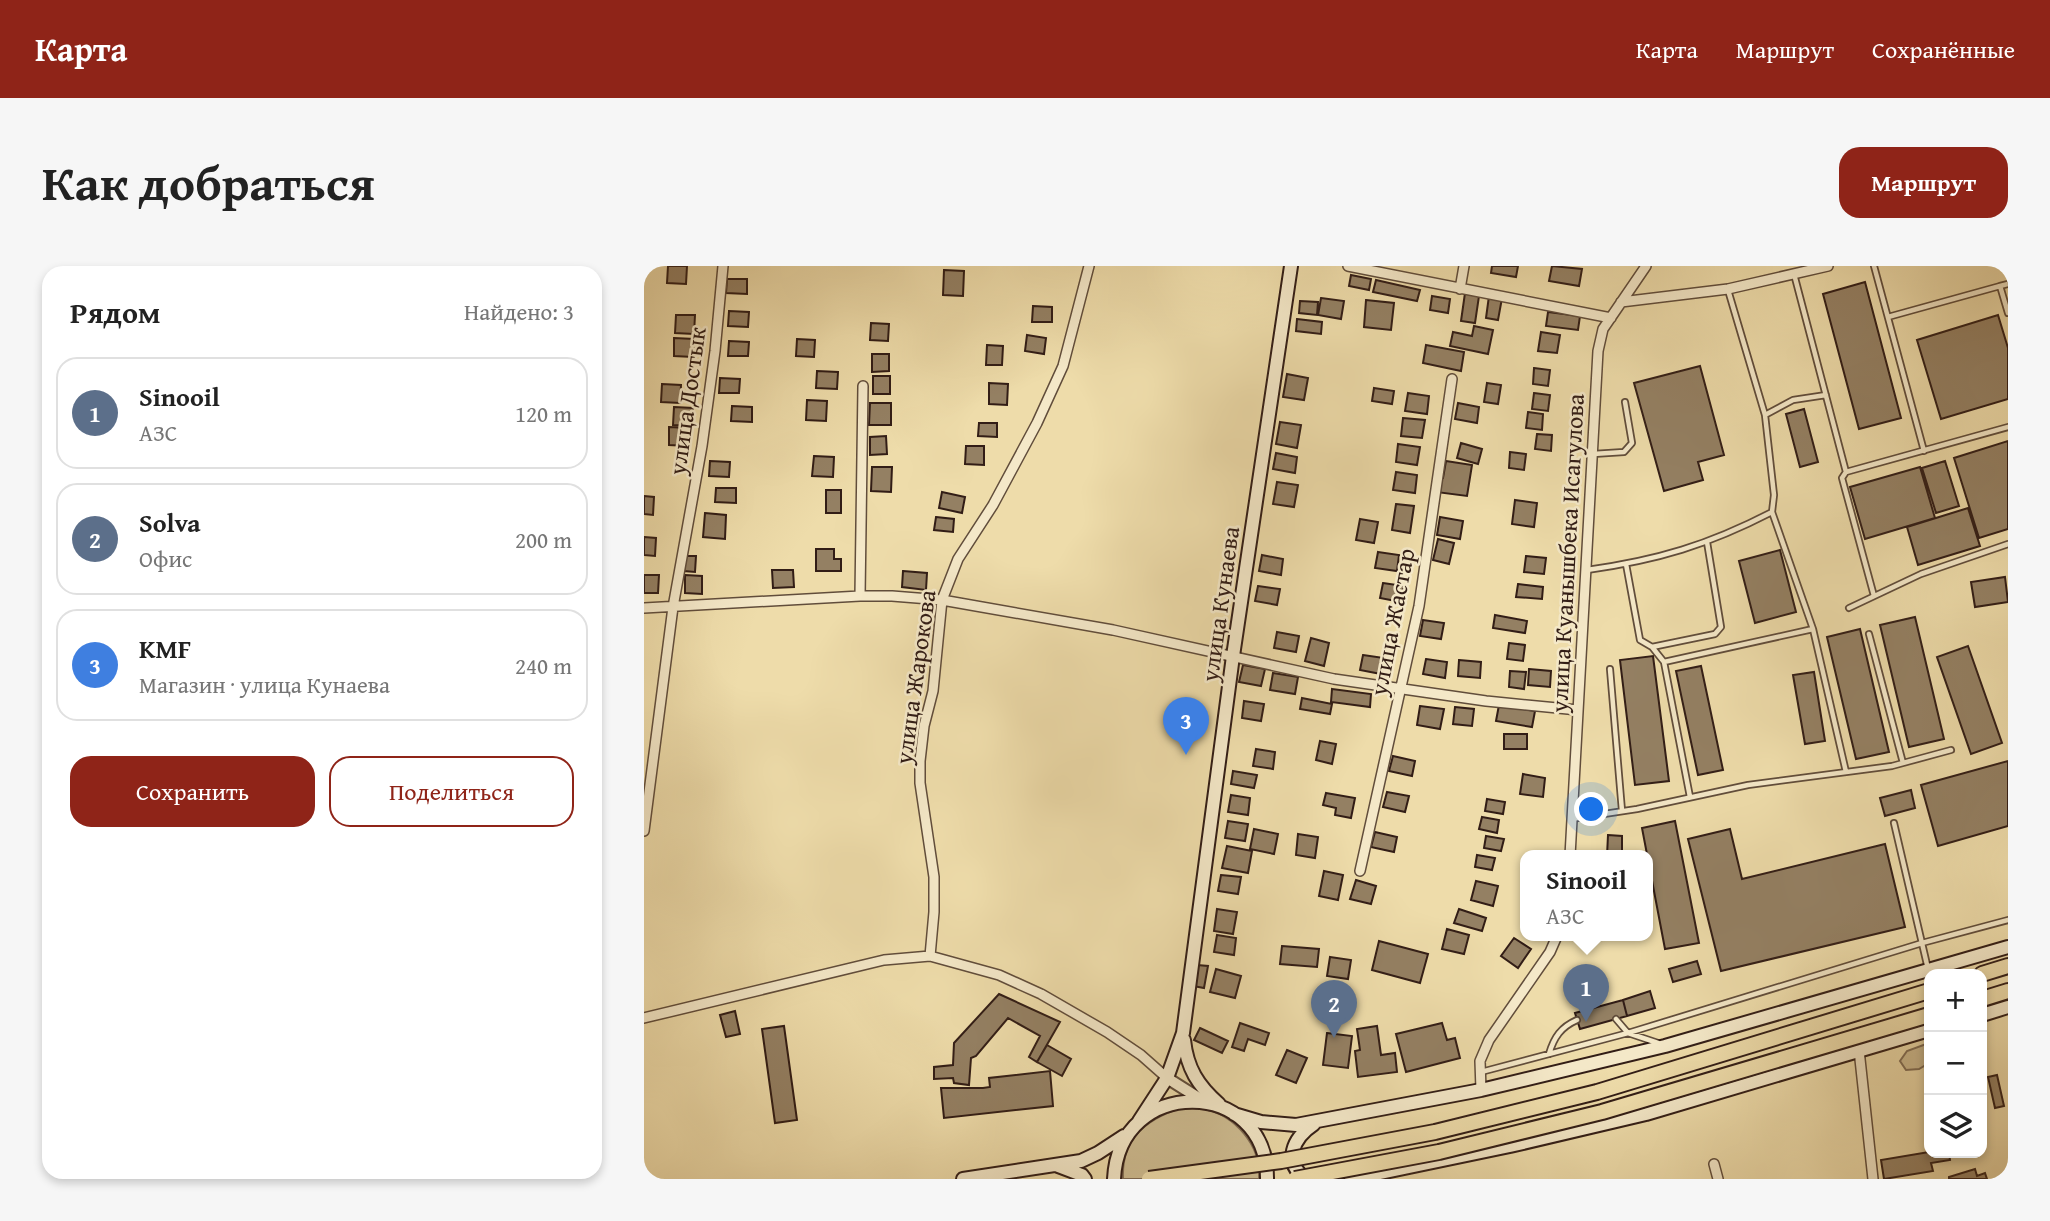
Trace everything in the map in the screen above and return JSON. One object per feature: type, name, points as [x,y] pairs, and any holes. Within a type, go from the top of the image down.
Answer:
[{"type":"highway","points":[[1987,973],[2008,966]]},
{"type":"highway","points":[[1987,997],[2008,991]]},
{"type":"highway","points":[[1149,1179],[1281,1161],[1462,1125],[1597,1092],[1924,993]]},
{"type":"highway","points":[[1295,1179],[1439,1152],[1602,1112],[1924,1016]]},
{"type":"main road","name":"улица Кунаева","points":[[1183,1033],[1233,656],[1291,266]]},
{"type":"main road","points":[[1931,969],[2008,947]]},
{"type":"main road","points":[[963,1179],[1081,1161],[1098,1153],[1153,1111],[1170,1103],[1205,1102],[1261,1122],[1279,1125],[1317,1122],[1481,1090],[1665,1046],[1924,971]]},
{"type":"main road","points":[[1987,1013],[2008,1007]]},
{"type":"main road","points":[[1351,1179],[1646,1114],[1924,1031]]},
{"type":"main road","points":[[1139,1121],[1167,1078],[1183,1033]]},
{"type":"main road","points":[[1183,1033],[1190,1071],[1203,1090],[1256,1138],[1263,1153],[1267,1179]]},
{"type":"main road","points":[[1306,1179],[1300,1175],[1295,1165],[1294,1143],[1301,1133],[1317,1122]]},
{"type":"main road","points":[[1115,1179],[1116,1161],[1129,1131]]},
{"type":"main road","points":[[1058,1166],[1082,1175],[1085,1179]]},
{"type":"street","name":"улица Достык","points":[[644,831],[673,607],[702,446],[723,266]]},
{"type":"street","name":"улица Жарокова","points":[[930,956],[934,877],[920,783],[920,761],[924,726],[933,691],[942,600],[958,559],[993,505],[1037,423],[1063,366],[1088,266]]},
{"type":"street","points":[[1348,266],[1611,318]]},
{"type":"street","points":[[1460,289],[1464,266]]},
{"type":"street","name":"улица Куанышбека Исагулова","points":[[1570,850],[1598,351],[1602,329],[1646,266]]},
{"type":"street","points":[[1621,302],[1728,289],[1828,266]]},
{"type":"street","name":"улица Жастар","points":[[1360,871],[1419,606],[1452,379]]},
{"type":"street","points":[[860,596],[863,386]]},
{"type":"street","points":[[644,608],[860,596],[942,600],[1113,630],[1334,680],[1486,701],[1578,710]]},
{"type":"street","points":[[1481,1090],[1480,1061],[1489,1040],[1556,941]]},
{"type":"street","points":[[644,1018],[884,960],[930,956],[999,975],[1041,994],[1107,1032],[1141,1055],[1167,1078],[1205,1102]]},
{"type":"street","points":[[1858,1050],[1873,1179]]},
{"type":"street","points":[[1714,1164],[1718,1179]]},
{"type":"lane","points":[[1874,266],[1924,451]]},
{"type":"lane","points":[[1794,274],[1846,472]]},
{"type":"lane","points":[[1888,317],[2008,284]]},
{"type":"lane","points":[[2000,286],[2008,313]]},
{"type":"lane","points":[[1728,289],[1765,415],[1774,495],[1772,512],[1813,629],[1846,772]]},
{"type":"lane","points":[[1765,415],[1793,400],[1826,395]]},
{"type":"lane","points":[[1592,454],[1624,452],[1632,443],[1625,402]]},
{"type":"lane","points":[[1874,596],[1842,478],[1846,472],[2008,427]]},
{"type":"lane","points":[[1586,570],[1666,556],[1730,534],[1772,512]]},
{"type":"lane","points":[[1652,647],[1715,634],[1721,628],[1707,542]]},
{"type":"lane","points":[[1849,608],[1921,574],[2008,544]]},
{"type":"lane","points":[[1626,565],[1640,640],[1652,647],[1664,662],[1690,797]]},
{"type":"lane","points":[[1664,662],[1813,629]]},
{"type":"lane","points":[[1869,634],[1903,763]]},
{"type":"lane","points":[[1610,669],[1622,811]]},
{"type":"lane","points":[[1570,819],[1748,785],[1903,763],[1951,750]]},
{"type":"lane","points":[[1894,823],[1928,969]]},
{"type":"lane","points":[[1480,1073],[1629,1033],[1922,943],[2008,920]]},
{"type":"lane","points":[[1616,1019],[1629,1033],[1665,1046]]},
{"type":"lane","points":[[1549,1054],[1554,1039],[1567,1025],[1577,1020]]},
{"type":"shaded area","points":[[1924,1045],[1924,1066],[1906,1070],[1900,1061],[1907,1051]]},
{"type":"shaded area","points":[[1181,1108],[1215,1112],[1236,1125],[1256,1155],[1259,1179],[1123,1179],[1126,1153],[1138,1133],[1157,1118]]},
{"type":"building","points":[[668,266],[687,266],[686,284],[667,283]]},
{"type":"building","points":[[1492,266],[1518,266],[1516,277],[1491,273]]},
{"type":"building","points":[[1552,266],[1582,269],[1579,286],[1549,281]]},
{"type":"building","points":[[944,270],[964,271],[963,296],[943,295]]},
{"type":"building","points":[[1351,275],[1371,279],[1369,290],[1349,286]]},
{"type":"building","points":[[727,279],[747,279],[747,294],[726,293]]},
{"type":"building","points":[[1376,280],[1420,290],[1417,301],[1373,292]]},
{"type":"building","points":[[1865,282],[1901,418],[1859,429],[1823,294]]},
{"type":"building","points":[[1465,293],[1479,296],[1475,323],[1461,321]]},
{"type":"building","points":[[1432,296],[1450,299],[1448,313],[1430,310]]},
{"type":"building","points":[[1489,296],[1502,298],[1498,320],[1486,318]]},
{"type":"building","points":[[1321,298],[1344,301],[1341,319],[1318,315]]},
{"type":"building","points":[[1366,300],[1394,303],[1391,330],[1364,327]]},
{"type":"building","points":[[1300,301],[1318,302],[1317,315],[1299,313]]},
{"type":"building","points":[[1033,306],[1052,307],[1052,322],[1032,322]]},
{"type":"building","points":[[729,311],[749,312],[748,327],[728,326]]},
{"type":"building","points":[[1548,312],[1580,316],[1578,330],[1546,326]]},
{"type":"building","points":[[676,315],[695,315],[694,334],[675,333]]},
{"type":"building","points":[[1998,315],[2008,348],[2008,399],[1941,419],[1917,340]]},
{"type":"building","points":[[1297,319],[1322,322],[1321,334],[1296,331]]},
{"type":"building","points":[[871,323],[889,324],[888,341],[870,340]]},
{"type":"building","points":[[1474,326],[1493,330],[1488,354],[1450,346],[1453,332],[1472,336]]},
{"type":"building","points":[[1541,332],[1560,335],[1557,353],[1538,351]]},
{"type":"building","points":[[1027,335],[1046,338],[1044,354],[1025,351]]},
{"type":"building","points":[[674,338],[694,339],[693,357],[674,356]]},
{"type":"building","points":[[797,339],[815,340],[814,357],[796,356]]},
{"type":"building","points":[[729,341],[749,342],[748,356],[728,356]]},
{"type":"building","points":[[987,345],[1003,346],[1002,365],[986,365]]},
{"type":"building","points":[[1426,345],[1464,352],[1461,371],[1423,363]]},
{"type":"building","points":[[872,354],[889,354],[889,371],[872,372]]},
{"type":"building","points":[[1700,366],[1724,455],[1698,462],[1703,480],[1664,491],[1634,383]]},
{"type":"building","points":[[1534,368],[1550,370],[1548,386],[1533,384]]},
{"type":"building","points":[[817,371],[838,372],[837,389],[816,388]]},
{"type":"building","points":[[1287,374],[1308,378],[1304,400],[1283,397]]},
{"type":"building","points":[[873,376],[890,376],[890,394],[873,394]]},
{"type":"building","points":[[720,378],[740,379],[739,393],[719,393]]},
{"type":"building","points":[[989,383],[1008,384],[1007,405],[989,404]]},
{"type":"building","points":[[1487,383],[1501,385],[1498,404],[1484,402]]},
{"type":"building","points":[[662,384],[681,385],[680,403],[661,402]]},
{"type":"building","points":[[1374,388],[1394,391],[1392,404],[1372,401]]},
{"type":"building","points":[[1408,393],[1429,396],[1427,414],[1405,411]]},
{"type":"building","points":[[1534,393],[1550,395],[1548,411],[1532,409]]},
{"type":"building","points":[[807,400],[827,401],[826,421],[806,420]]},
{"type":"building","points":[[870,403],[891,403],[891,425],[869,425]]},
{"type":"building","points":[[1458,403],[1479,407],[1477,423],[1455,419]]},
{"type":"building","points":[[732,406],[752,407],[752,422],[731,421]]},
{"type":"building","points":[[674,407],[693,408],[692,426],[673,425]]},
{"type":"building","points":[[1804,409],[1818,462],[1800,467],[1786,414]]},
{"type":"building","points":[[1528,412],[1543,414],[1542,430],[1526,428]]},
{"type":"building","points":[[1403,418],[1425,420],[1422,438],[1401,436]]},
{"type":"building","points":[[1280,422],[1301,425],[1297,448],[1276,444]]},
{"type":"building","points":[[979,423],[997,423],[997,437],[978,436]]},
{"type":"building","points":[[669,427],[688,428],[688,446],[669,445]]},
{"type":"building","points":[[1537,434],[1552,435],[1551,451],[1535,449]]},
{"type":"building","points":[[886,436],[887,454],[870,455],[870,437]]},
{"type":"building","points":[[2008,441],[2008,529],[1979,538],[1954,458]]},
{"type":"building","points":[[1461,443],[1482,449],[1478,464],[1457,458]]},
{"type":"building","points":[[1398,444],[1420,447],[1417,465],[1396,462]]},
{"type":"building","points":[[966,446],[984,446],[984,465],[965,464]]},
{"type":"building","points":[[1510,452],[1526,454],[1524,470],[1509,468]]},
{"type":"building","points":[[1276,453],[1297,457],[1295,473],[1273,469]]},
{"type":"building","points":[[814,456],[834,457],[833,477],[812,476]]},
{"type":"building","points":[[710,461],[730,462],[729,477],[709,476]]},
{"type":"building","points":[[1446,461],[1472,465],[1467,496],[1436,492],[1438,478],[1443,478]]},
{"type":"building","points":[[1945,461],[1959,506],[1936,513],[1922,468]]},
{"type":"building","points":[[872,467],[892,467],[891,492],[871,491]]},
{"type":"building","points":[[1920,467],[1935,518],[1865,539],[1850,487]]},
{"type":"building","points":[[1396,472],[1417,475],[1415,493],[1393,490]]},
{"type":"building","points":[[1277,482],[1298,485],[1294,507],[1273,504]]},
{"type":"building","points":[[716,488],[736,488],[736,503],[715,502]]},
{"type":"building","points":[[826,490],[841,490],[841,513],[826,513]]},
{"type":"building","points":[[942,492],[965,497],[962,513],[939,508]]},
{"type":"building","points":[[644,496],[654,497],[653,515],[644,514]]},
{"type":"building","points":[[1515,500],[1537,503],[1534,527],[1512,524]]},
{"type":"building","points":[[1396,504],[1414,506],[1410,533],[1392,530]]},
{"type":"building","points":[[1968,508],[1980,546],[1918,565],[1907,527]]},
{"type":"building","points":[[705,513],[726,515],[725,539],[703,537]]},
{"type":"building","points":[[936,517],[954,519],[953,532],[934,530]]},
{"type":"building","points":[[1440,517],[1463,521],[1460,539],[1437,535]]},
{"type":"building","points":[[1360,519],[1378,522],[1374,543],[1356,540]]},
{"type":"building","points":[[644,537],[656,538],[655,556],[644,555]]},
{"type":"building","points":[[1438,539],[1454,543],[1449,564],[1433,560]]},
{"type":"building","points":[[816,549],[834,549],[834,559],[841,559],[841,571],[816,571]]},
{"type":"building","points":[[1780,550],[1796,612],[1755,623],[1739,561]]},
{"type":"building","points":[[1378,552],[1399,555],[1397,571],[1375,568]]},
{"type":"building","points":[[1262,555],[1283,559],[1281,575],[1259,571]]},
{"type":"building","points":[[686,556],[696,556],[695,572],[684,571]]},
{"type":"building","points":[[1526,556],[1546,558],[1544,574],[1524,572]]},
{"type":"building","points":[[772,570],[793,570],[794,587],[773,588]]},
{"type":"building","points":[[903,571],[927,573],[926,590],[902,587]]},
{"type":"building","points":[[644,575],[659,575],[658,593],[644,593]]},
{"type":"building","points":[[685,575],[702,576],[702,594],[685,593]]},
{"type":"building","points":[[2005,577],[2008,602],[1975,607],[1971,582]]},
{"type":"building","points":[[1383,583],[1404,586],[1401,602],[1380,598]]},
{"type":"building","points":[[1518,584],[1543,587],[1542,599],[1516,597]]},
{"type":"building","points":[[1258,586],[1280,589],[1277,605],[1255,601]]},
{"type":"building","points":[[1495,615],[1527,621],[1525,633],[1493,628]]},
{"type":"building","points":[[1915,617],[1944,739],[1909,747],[1880,625]]},
{"type":"building","points":[[1423,620],[1444,623],[1441,639],[1420,636]]},
{"type":"building","points":[[1860,629],[1889,752],[1856,759],[1827,637]]},
{"type":"building","points":[[1277,632],[1299,636],[1296,652],[1274,648]]},
{"type":"building","points":[[1311,638],[1329,643],[1324,666],[1305,661]]},
{"type":"building","points":[[1509,643],[1525,645],[1523,661],[1507,659]]},
{"type":"building","points":[[1968,646],[2002,743],[1971,754],[1937,657]]},
{"type":"building","points":[[1363,655],[1384,658],[1381,674],[1360,670]]},
{"type":"building","points":[[1653,656],[1669,781],[1635,785],[1620,660]]},
{"type":"building","points":[[1426,659],[1447,662],[1445,678],[1423,674]]},
{"type":"building","points":[[1459,660],[1481,662],[1480,678],[1458,676]]},
{"type":"building","points":[[1243,665],[1265,669],[1261,686],[1239,682]]},
{"type":"building","points":[[1701,666],[1723,770],[1698,775],[1676,671]]},
{"type":"building","points":[[1529,669],[1551,671],[1550,687],[1528,685]]},
{"type":"building","points":[[1510,671],[1526,672],[1524,689],[1509,687]]},
{"type":"building","points":[[1814,672],[1825,741],[1805,744],[1793,675]]},
{"type":"building","points":[[1273,673],[1298,677],[1295,694],[1270,690]]},
{"type":"building","points":[[1332,689],[1371,694],[1370,707],[1331,702]]},
{"type":"building","points":[[1302,698],[1332,704],[1330,714],[1300,709]]},
{"type":"building","points":[[1244,701],[1264,704],[1261,721],[1242,718]]},
{"type":"building","points":[[1499,705],[1535,711],[1532,727],[1496,721]]},
{"type":"building","points":[[1420,706],[1444,709],[1440,729],[1417,725]]},
{"type":"building","points":[[1455,707],[1474,709],[1472,726],[1453,724]]},
{"type":"building","points":[[1504,734],[1527,734],[1527,749],[1504,749]]},
{"type":"building","points":[[1320,741],[1336,744],[1332,764],[1316,760]]},
{"type":"building","points":[[1256,749],[1275,752],[1273,769],[1253,766]]},
{"type":"building","points":[[1393,756],[1415,761],[1412,776],[1389,771]]},
{"type":"building","points":[[2008,761],[2008,826],[1938,846],[1921,785]]},
{"type":"building","points":[[1233,771],[1257,775],[1254,788],[1231,784]]},
{"type":"building","points":[[1523,774],[1545,778],[1543,797],[1520,794]]},
{"type":"building","points":[[1911,790],[1915,808],[1885,816],[1880,798]]},
{"type":"building","points":[[1387,792],[1409,796],[1405,812],[1383,807]]},
{"type":"building","points":[[1326,793],[1355,798],[1351,818],[1335,815],[1336,808],[1323,805]]},
{"type":"building","points":[[1231,795],[1250,798],[1248,815],[1228,812]]},
{"type":"building","points":[[1487,799],[1505,802],[1503,814],[1485,811]]},
{"type":"building","points":[[1482,817],[1499,820],[1497,833],[1479,829]]},
{"type":"building","points":[[1228,821],[1248,824],[1245,841],[1225,838]]},
{"type":"building","points":[[1675,821],[1699,943],[1665,949],[1653,886],[1653,850],[1646,850],[1642,828]]},
{"type":"building","points":[[1254,829],[1278,834],[1274,854],[1250,849]]},
{"type":"building","points":[[1730,829],[1742,879],[1885,844],[1905,927],[1721,971],[1688,839]]},
{"type":"building","points":[[1375,832],[1397,837],[1394,852],[1371,847]]},
{"type":"building","points":[[1298,834],[1318,837],[1315,858],[1296,855]]},
{"type":"building","points":[[1608,835],[1622,836],[1622,850],[1607,850]]},
{"type":"building","points":[[1486,836],[1504,839],[1501,851],[1484,848]]},
{"type":"building","points":[[1227,846],[1252,851],[1248,873],[1222,868]]},
{"type":"building","points":[[1477,855],[1495,858],[1492,870],[1475,867]]},
{"type":"building","points":[[1324,871],[1343,875],[1338,900],[1319,896]]},
{"type":"building","points":[[1221,875],[1241,877],[1238,894],[1218,891]]},
{"type":"building","points":[[1356,880],[1376,886],[1371,904],[1350,899]]},
{"type":"building","points":[[1476,881],[1498,886],[1493,906],[1471,900]]},
{"type":"building","points":[[1217,909],[1237,912],[1233,934],[1214,931]]},
{"type":"building","points":[[1459,909],[1486,918],[1482,931],[1454,923]]},
{"type":"building","points":[[1447,929],[1469,935],[1464,954],[1442,949]]},
{"type":"building","points":[[1217,935],[1236,938],[1234,955],[1214,952]]},
{"type":"building","points":[[1514,938],[1531,949],[1518,968],[1501,956]]},
{"type":"building","points":[[1379,941],[1428,954],[1420,983],[1372,970]]},
{"type":"building","points":[[1282,946],[1319,949],[1317,967],[1280,964]]},
{"type":"building","points":[[1330,957],[1351,960],[1348,979],[1327,976]]},
{"type":"building","points":[[1697,961],[1701,974],[1673,982],[1669,969]]},
{"type":"building","points":[[1197,965],[1208,966],[1204,988],[1193,986]]},
{"type":"building","points":[[1216,969],[1241,976],[1235,998],[1210,992]]},
{"type":"building","points":[[1650,991],[1655,1008],[1627,1016],[1623,1000]]},
{"type":"building","points":[[999,994],[1060,1022],[1037,1062],[1029,1057],[1040,1036],[1008,1018],[976,1056],[971,1058],[969,1085],[954,1083],[953,1078],[934,1079],[934,1067],[953,1065],[954,1043]]},
{"type":"building","points":[[1623,1000],[1627,1016],[1580,1029],[1575,1013]]},
{"type":"building","points":[[735,1011],[740,1034],[726,1037],[720,1015]]},
{"type":"building","points":[[1240,1023],[1269,1033],[1265,1045],[1248,1039],[1244,1051],[1232,1047]]},
{"type":"building","points":[[1442,1023],[1447,1040],[1455,1038],[1460,1058],[1406,1072],[1396,1034]]},
{"type":"building","points":[[784,1026],[797,1120],[775,1123],[762,1029]]},
{"type":"building","points":[[1377,1026],[1381,1055],[1395,1053],[1397,1072],[1358,1077],[1355,1051],[1360,1050],[1357,1029]]},
{"type":"building","points":[[1200,1028],[1228,1041],[1222,1053],[1194,1040]]},
{"type":"building","points":[[1327,1033],[1352,1036],[1348,1068],[1323,1065]]},
{"type":"building","points":[[1047,1045],[1071,1059],[1062,1076],[1037,1062]]},
{"type":"building","points":[[1287,1050],[1307,1058],[1296,1083],[1276,1075]]},
{"type":"building","points":[[1050,1071],[1053,1106],[944,1118],[941,1088],[990,1087],[989,1078]]},
{"type":"building","points":[[1997,1075],[2004,1106],[1995,1108],[1988,1077]]},
{"type":"building","points":[[1924,1153],[1924,1158],[1950,1160],[1931,1163],[1933,1171],[1884,1179],[1881,1160]]},
{"type":"building","points":[[1975,1169],[1977,1176],[1985,1173],[1987,1179],[1949,1179],[1949,1177]]},
{"type":"place","name":"KMF","points":[[1186,755]]},
{"type":"place","name":"Sinooil","points":[[1586,1022]]},
{"type":"place","name":"Solva","points":[[1334,1038]]}]
